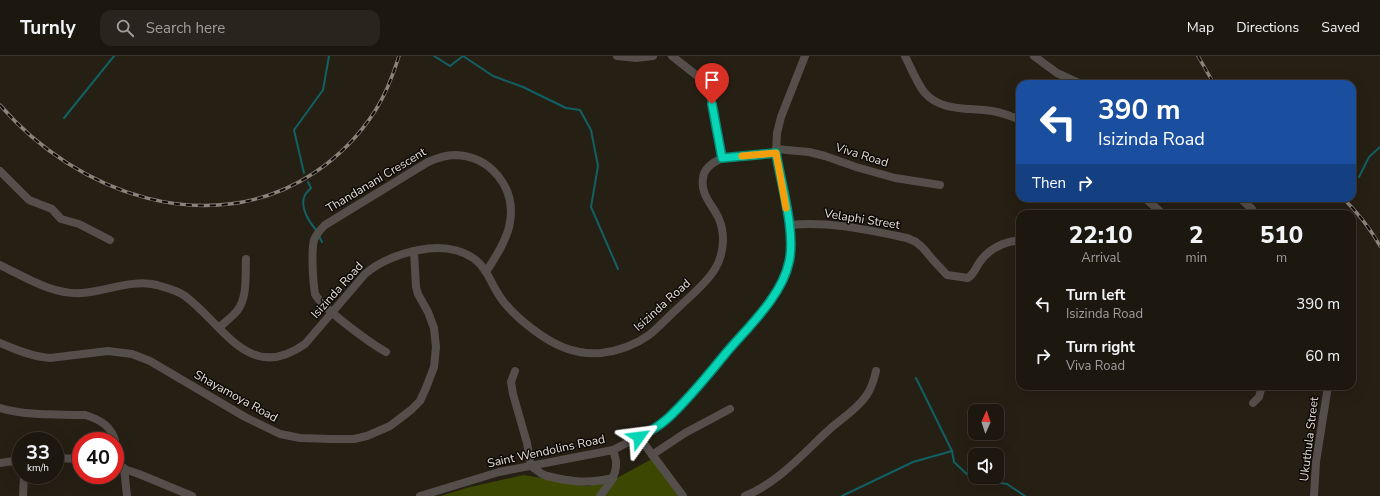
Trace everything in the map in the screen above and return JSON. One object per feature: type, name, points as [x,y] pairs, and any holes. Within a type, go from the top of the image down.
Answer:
[{"type":"street","points":[[617,56],[636,58],[653,56]]},
{"type":"street","points":[[672,56],[708,85],[722,158],[776,151]]},
{"type":"street","name":"Saint Wendolins Road","points":[[420,496],[499,472],[613,450],[639,437],[666,420],[682,405],[772,299],[786,275],[790,260],[790,225],[776,151],[777,133],[781,117],[805,56]]},
{"type":"street","points":[[905,56],[920,86],[929,97],[934,100],[948,106],[986,110],[1016,119]]},
{"type":"street","points":[[1034,56],[1062,76],[1072,80]]},
{"type":"street","name":"Viva Road","points":[[776,151],[809,152],[895,178],[940,185]]},
{"type":"street","name":"Thandanani Crescent","points":[[386,352],[374,345],[319,300],[315,290],[312,249],[314,239],[325,225],[428,162],[440,157],[454,155],[469,157],[486,164],[495,172],[506,187],[511,207],[509,227],[486,272]]},
{"type":"street","name":"Isizinda Road","points":[[0,265],[46,287],[72,293],[101,290],[128,284],[155,285],[173,290],[184,296],[240,348],[260,356],[276,357],[285,355],[305,344],[365,274],[372,268],[382,262],[414,251],[432,248],[453,249],[474,260],[486,272],[502,300],[539,333],[566,349],[600,353],[618,350],[638,342],[649,335],[700,286],[716,268],[721,256],[723,242],[722,228],[719,219],[703,191],[703,178],[707,168],[715,161],[722,158]]},
{"type":"street","points":[[0,171],[29,200],[52,209],[61,219],[79,224],[110,240]]},
{"type":"street","points":[[1150,202],[1158,210]]},
{"type":"street","points":[[1244,202],[1252,209]]},
{"type":"street","name":"Velaphi Street","points":[[790,225],[841,225],[907,238],[916,242],[923,248],[947,275],[968,278],[973,274],[984,256],[991,250],[1008,242],[1016,241]]},
{"type":"street","name":"Shayamoya Road","points":[[0,343],[24,353],[42,358],[108,351],[132,354],[150,361],[245,417],[280,434],[300,438],[360,438],[390,426],[406,414],[420,400],[431,378],[434,367],[436,337],[428,312],[418,294],[416,287],[414,251]]},
{"type":"street","points":[[219,328],[238,310],[242,302],[244,294],[246,259]]},
{"type":"street","points":[[515,371],[511,382],[513,394],[531,466],[542,474],[548,476],[585,482],[597,482],[613,478]]},
{"type":"street","points":[[745,496],[767,484],[784,472],[858,406],[872,388],[876,371]]},
{"type":"street","points":[[1253,403],[1259,398],[1261,390]]},
{"type":"street","name":"Ukuthula Street","points":[[1314,496],[1316,462],[1327,390]]},
{"type":"street","points":[[0,408],[27,413],[85,415],[100,421],[110,428],[112,432]]},
{"type":"street","points":[[652,455],[685,433],[730,409]]},
{"type":"street","points":[[639,437],[683,496]]},
{"type":"street","points":[[600,496],[613,478],[616,465],[613,450]]},
{"type":"street","points":[[0,463],[12,461]]},
{"type":"street","points":[[127,496],[124,468],[192,496]]},
{"type":"street","points":[[23,496],[24,484]]},
{"type":"green space","points":[[652,459],[678,496],[440,496],[470,487],[524,475],[588,486],[615,479]]},
{"type":"waterway","points":[[64,118],[114,56]]},
{"type":"waterway","points":[[304,173],[294,130],[323,90],[329,56]]},
{"type":"waterway","points":[[434,56],[450,66],[463,56],[493,76],[523,87],[566,108],[580,110],[591,130],[598,166],[591,207],[618,269]]},
{"type":"waterway","points":[[1359,177],[1369,157],[1380,147]]},
{"type":"waterway","points":[[308,182],[311,188],[305,194],[303,204],[310,223],[316,230]]},
{"type":"waterway","points":[[319,236],[322,242]]},
{"type":"waterway","points":[[916,378],[952,451],[954,462],[971,478],[1007,484],[1025,496]]},
{"type":"waterway","points":[[842,496],[913,462],[952,451]]},
{"type":"railway","points":[[0,105],[31,136],[66,162],[105,183],[146,198],[189,205],[231,204],[273,193],[314,173],[340,153],[362,129],[383,98],[399,56]]},
{"type":"railway","points":[[1198,56],[1212,80]]},
{"type":"railway","points":[[1347,202],[1354,210]]},
{"type":"railway","points":[[1356,212],[1363,220],[1380,246]]},
{"type":"slow traffic","points":[[742,156],[776,153],[786,208]]},
{"type":"route","points":[[639,437],[666,420],[697,388],[772,299],[786,275],[790,260],[790,225],[776,153],[722,158],[712,104]]}]
